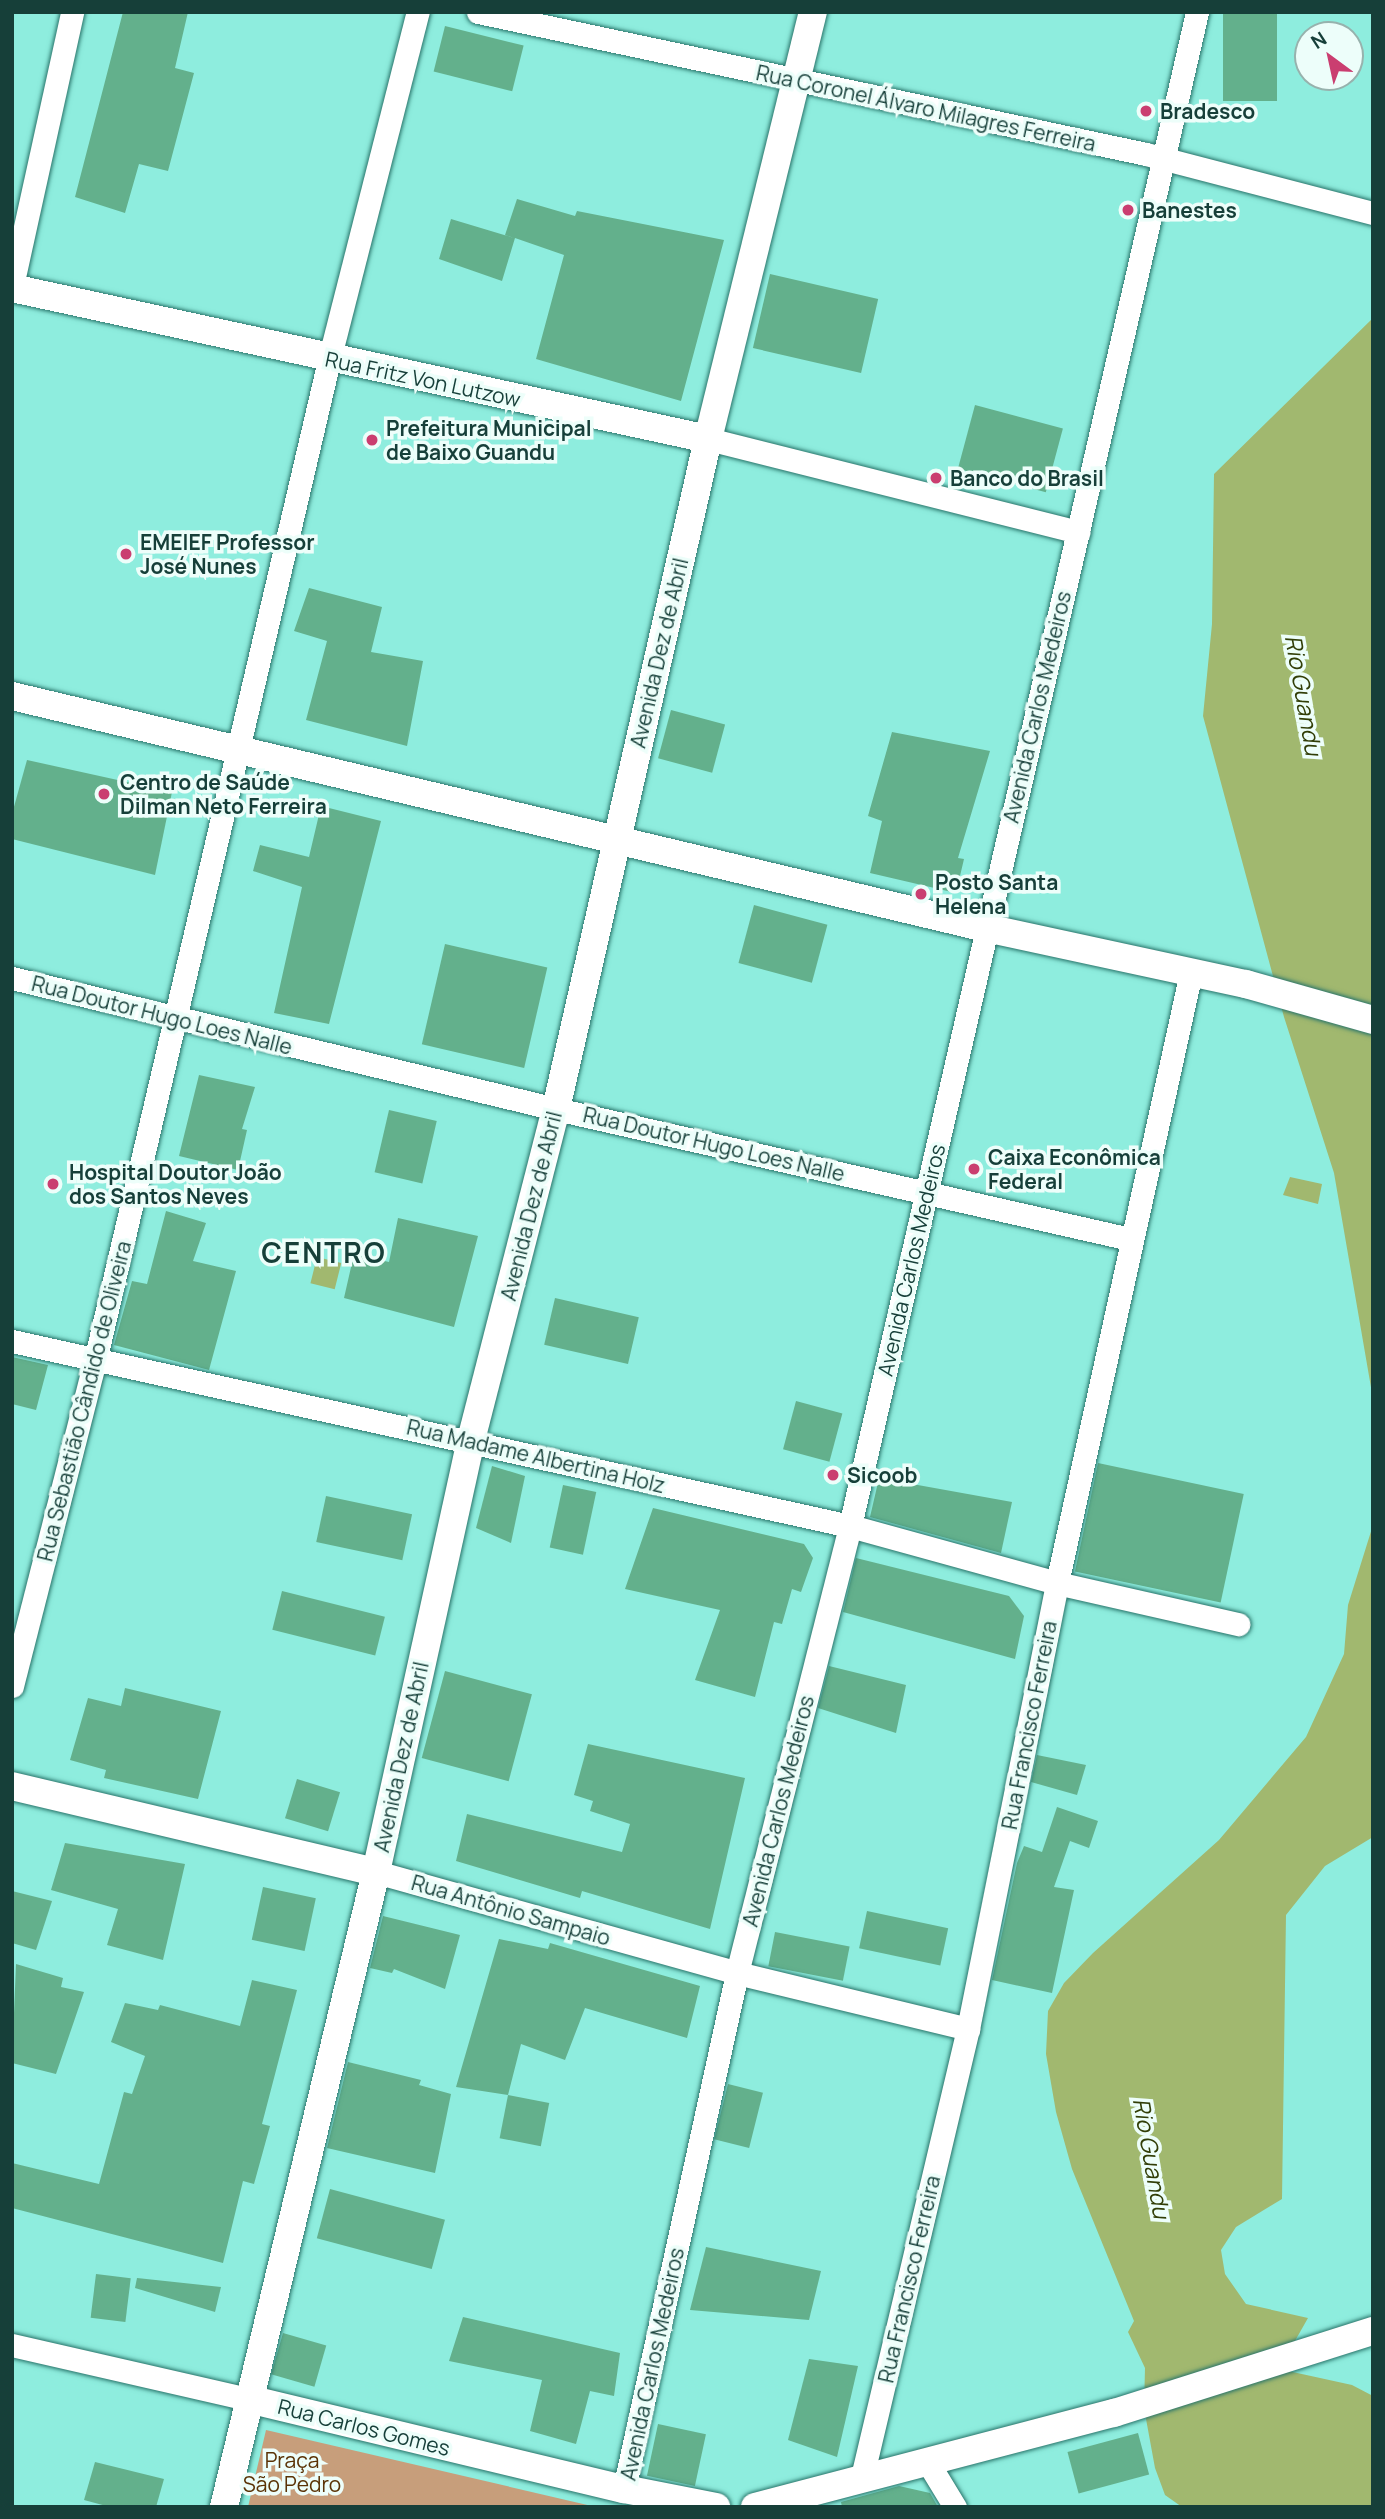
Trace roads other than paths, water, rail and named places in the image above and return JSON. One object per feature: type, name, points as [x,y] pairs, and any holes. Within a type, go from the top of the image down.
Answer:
[{"type":"street","points":[[12,287],[72,12]]},
{"type":"street","name":"Rua Sebastião Cândido de Oliveira","points":[[12,1686],[95,1361],[176,1020],[234,751],[328,360],[418,12]]},
{"type":"street","name":"Rua Coronel Álvaro Milagres Ferreira","points":[[478,12],[1166,160],[1373,213]]},
{"type":"street","name":"Avenida Dez de Abril","points":[[224,2507],[252,2400],[376,1872],[471,1440],[556,1109],[708,439],[799,81],[813,12]]},
{"type":"street","name":"Avenida Carlos Medeiros","points":[[622,2498],[737,1973],[850,1526],[986,928],[1166,160],[1197,12]]},
{"type":"street","name":"Rua Fritz Von Lutzow","points":[[12,287],[328,360],[708,439],[1078,532]]},
{"type":"street","points":[[12,696],[234,751],[618,837],[986,928],[1246,984],[1373,1020]]},
{"type":"street","name":"Rua Francisco Ferreira","points":[[862,2477],[968,2029],[1057,1583],[1130,1240],[1191,972]]},
{"type":"street","name":"Rua Doutor Hugo Loes Nalle","points":[[12,978],[176,1020],[1130,1240]]},
{"type":"street","name":"Rua Madame Albertina Holz","points":[[12,1341],[471,1440],[850,1526],[1057,1583],[1238,1624]]},
{"type":"street","name":"Rua Antônio Sampaio","points":[[12,1786],[376,1872],[737,1973],[968,2029]]},
{"type":"street","points":[[755,2507],[1114,2413],[1363,2334]]},
{"type":"street","name":"Rua Carlos Gomes","points":[[12,2345],[252,2400],[622,2498],[716,2507]]},
{"type":"street","points":[[927,2461],[955,2507]]},
{"type":"water","name":"Rio Guandu","points":[[1373,318],[1373,1399],[1334,1173],[1284,1017],[1203,716],[1212,624],[1214,474]]},
{"type":"water","points":[[1290,1177],[1322,1184],[1318,1204],[1283,1195]]},
{"type":"water","points":[[317,1257],[341,1263],[335,1289],[310,1283]]},
{"type":"water","name":"Rio Guandu","points":[[1373,1525],[1373,1837],[1325,1866],[1286,1915],[1282,2199],[1236,2227],[1221,2250],[1225,2274],[1246,2304],[1308,2318],[1279,2369],[1352,2385],[1373,2396],[1373,2507],[1182,2507],[1165,2495],[1155,2468],[1144,2408],[1145,2368],[1128,2332],[1134,2321],[1072,2169],[1056,2112],[1046,2054],[1048,2011],[1064,1983],[1093,1953],[1219,1840],[1306,1737],[1344,1654],[1348,1605]]},
{"type":"place","name":"Bradesco","points":[[1146,111]]},
{"type":"place","name":"Banestes","points":[[1128,210]]},
{"type":"place","name":"Prefeitura Municipal de Baixo Guandu","points":[[372,440]]},
{"type":"place","name":"Banco do Brasil","points":[[936,478]]},
{"type":"place","name":"EMEIEF Professor José Nunes","points":[[126,554]]},
{"type":"place","name":"Centro de Saúde Dilman Neto Ferreira","points":[[104,794]]},
{"type":"place","name":"Posto Santa Helena","points":[[921,894]]},
{"type":"place","name":"Caixa Econômica Federal","points":[[974,1169]]},
{"type":"place","name":"Hospital Doutor João dos Santos Neves","points":[[53,1184]]},
{"type":"place","name":"Sicoob","points":[[833,1475]]},
{"type":"district","name":"CENTRO","points":[[324,1252]]},
{"type":"park label","name":"Praça São Pedro","points":[[292,2472]]}]
